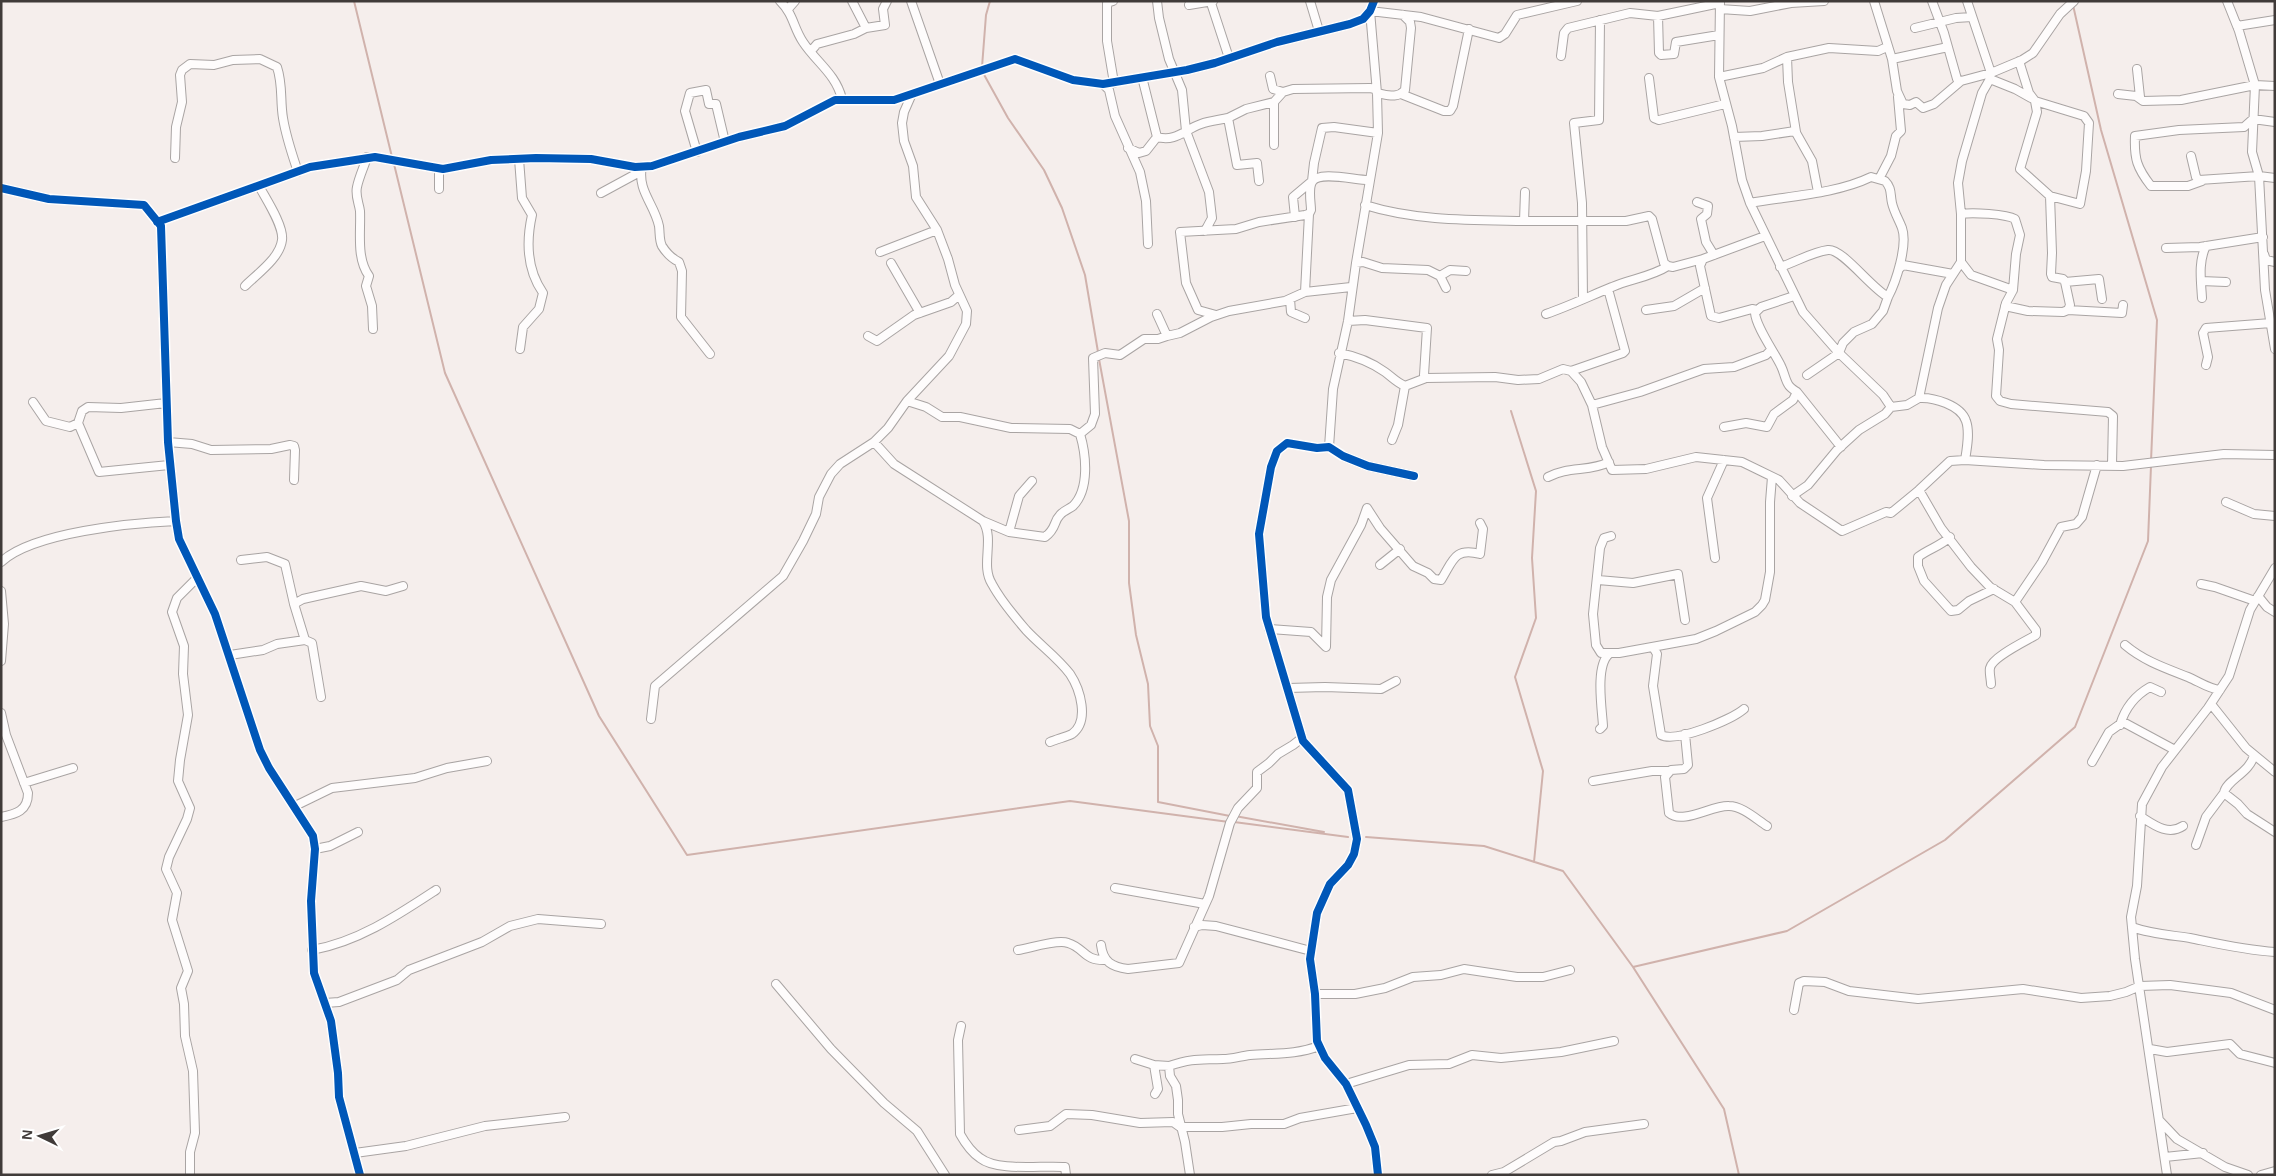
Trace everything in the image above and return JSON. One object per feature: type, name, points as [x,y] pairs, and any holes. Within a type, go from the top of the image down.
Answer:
[{"type":"street","points":[[780,1],[788,9],[802,40],[832,75],[840,89],[842,99]]},
{"type":"street","points":[[788,9],[795,1]]},
{"type":"street","points":[[852,1],[866,28]]},
{"type":"street","points":[[811,51],[817,44],[854,34],[866,28],[885,25],[883,9],[887,1]]},
{"type":"street","points":[[911,1],[940,84]]},
{"type":"street","points":[[1113,1],[1107,4],[1106,34],[1114,83]]},
{"type":"street","points":[[1158,1],[1159,18],[1174,71],[1182,90],[1186,131],[1209,192],[1212,218],[1205,231]]},
{"type":"street","points":[[1310,1],[1319,32]]},
{"type":"street","points":[[157,222],[310,167],[368,157],[393,159],[443,169],[492,160],[518,159],[592,159],[628,166],[669,162],[725,142],[785,126],[829,102],[842,99],[879,101],[911,96],[940,84],[1015,59],[1073,80],[1103,84],[1114,83],[1229,58],[1277,42],[1363,19],[1370,12],[1374,1]]},
{"type":"street","points":[[1370,12],[1421,17],[1502,37],[1517,15],[1577,1]]},
{"type":"street","points":[[1561,56],[1564,33],[1568,28],[1630,13],[1658,16],[1720,4],[1750,11],[1791,3],[1824,1]]},
{"type":"street","points":[[1874,1],[1892,59],[1901,131],[1896,136],[1891,156],[1880,179]]},
{"type":"street","points":[[1932,1],[1944,33],[1957,79],[1961,81]]},
{"type":"street","points":[[1919,398],[1938,308],[1946,285],[1961,262],[1961,214],[1958,183],[1962,161],[1982,93],[1990,76],[1967,1]]},
{"type":"street","points":[[1897,91],[1903,104],[1910,106],[1916,102],[1923,108],[1934,104],[1961,81],[1990,76],[2033,53],[2060,14],[2074,1]]},
{"type":"street","points":[[2227,1],[2237,26],[2255,85],[2252,152],[2259,176],[2265,290],[2275,347]]},
{"type":"street","points":[[1189,5],[1212,2],[1229,58]]},
{"type":"street","points":[[1720,4],[1719,77],[1734,137],[1742,180],[1750,203],[1803,312],[1839,353],[1883,395],[1891,407]]},
{"type":"street","points":[[1329,447],[1333,389],[1339,353],[1348,321],[1351,287],[1364,205],[1378,133],[1378,93],[1370,12]]},
{"type":"street","points":[[1401,94],[1405,90],[1411,28],[1410,22],[1403,15]]},
{"type":"street","points":[[1658,16],[1658,53],[1661,56],[1674,54],[1676,42],[1719,35]]},
{"type":"street","points":[[1915,28],[1972,17]]},
{"type":"street","points":[[1583,299],[1580,222],[1582,203],[1574,123],[1598,120],[1600,20]]},
{"type":"street","points":[[2237,26],[2275,20]]},
{"type":"street","points":[[1270,76],[1274,90],[1283,92],[1293,89],[1370,88],[1375,89],[1378,93],[1391,96],[1401,94],[1444,111],[1450,111],[1453,106],[1469,29]]},
{"type":"street","points":[[1719,77],[1763,68],[1787,57],[1829,48],[1878,51],[1887,47]]},
{"type":"street","points":[[1892,59],[1948,48]]},
{"type":"street","points":[[1787,57],[1788,82],[1796,132],[1812,161],[1818,192]]},
{"type":"street","points":[[175,158],[176,127],[182,102],[180,75],[182,70],[190,64],[214,65],[233,60],[260,59],[277,67],[282,81],[283,117],[290,150],[298,172]]},
{"type":"street","points":[[1990,76],[2034,100],[2084,116],[2089,123],[2086,171],[2081,202],[2078,204],[2050,196],[2020,169],[2037,112],[2034,100],[2019,61]]},
{"type":"street","points":[[2137,70],[2140,97]]},
{"type":"street","points":[[1142,77],[1157,137]]},
{"type":"street","points":[[1649,78],[1654,118],[1660,120],[1725,104]]},
{"type":"street","points":[[1103,84],[1109,90],[1115,116],[1140,172],[1146,201],[1148,244]]},
{"type":"street","points":[[2118,94],[2140,97],[2143,101],[2181,100],[2255,85],[2275,86]]},
{"type":"street","points":[[697,152],[685,111],[690,93],[706,90],[709,104],[716,104],[725,142]]},
{"type":"street","points":[[1157,137],[1164,139],[1179,137],[1186,131],[1201,124],[1228,118],[1246,110],[1274,102],[1283,92]]},
{"type":"street","points":[[651,720],[655,686],[783,576],[816,514],[819,497],[832,474],[840,464],[874,442],[907,401],[950,356],[962,333],[967,315],[937,230],[916,197],[913,166],[904,141],[902,123],[904,112],[911,96]]},
{"type":"street","points":[[1274,102],[1274,145]]},
{"type":"street","points":[[1228,118],[1236,165],[1257,162],[1259,181]]},
{"type":"street","points":[[2275,122],[2253,119],[2244,127],[2179,130],[2135,136],[2134,156],[2141,172],[2151,186],[2188,186],[2202,181],[2259,176],[2275,178]]},
{"type":"street","points":[[1305,292],[1312,181],[1322,128],[1334,127],[1378,133]]},
{"type":"street","points":[[1734,137],[1796,132]]},
{"type":"street","points":[[1128,148],[1140,153],[1146,151],[1157,137]]},
{"type":"street","points":[[2191,156],[2196,177],[2202,181]]},
{"type":"street","points":[[368,157],[357,188],[357,197],[361,229],[359,239],[363,264],[369,276],[366,286],[372,306],[374,329]]},
{"type":"street","points":[[518,159],[522,198],[532,215],[529,228],[530,268],[534,280],[543,293],[539,309],[523,327],[520,349]]},
{"type":"street","points":[[601,193],[636,174],[642,166]]},
{"type":"street","points":[[642,166],[641,186],[656,218],[660,244],[670,257],[679,262],[682,271],[681,316],[710,354]]},
{"type":"street","points":[[438,189],[439,168]]},
{"type":"street","points":[[1295,216],[1293,197],[1317,178],[1340,176],[1360,181],[1370,180]]},
{"type":"street","points":[[1750,203],[1799,197],[1861,183],[1872,178],[1880,179],[1888,184],[1893,207],[1902,227],[1903,243],[1899,269],[1888,297],[1877,319],[1862,330],[1854,332],[1843,343],[1839,353],[1807,375]]},
{"type":"street","points":[[245,286],[275,256],[282,240],[277,221],[259,186]]},
{"type":"street","points":[[1,188],[49,199],[144,206],[161,226],[169,465],[176,521],[180,539],[215,614],[260,750],[269,768],[314,836],[315,848],[311,901],[314,972],[331,1021],[336,1053],[339,1097],[360,1175]]},
{"type":"street","points":[[1524,221],[1525,192]]},
{"type":"street","points":[[2050,196],[2052,276],[2063,279],[2066,282],[2099,279],[2102,299]]},
{"type":"street","points":[[1697,202],[1708,206],[1707,214],[1701,219],[1706,242],[1714,255]]},
{"type":"street","points":[[1364,205],[1402,214],[1452,220],[1563,220],[1580,222],[1626,221],[1649,216],[1652,219],[1664,264],[1668,266]]},
{"type":"street","points":[[1961,214],[1971,212],[1999,216],[2008,215],[2015,218],[2020,235],[2012,290],[2005,306],[1997,340],[1999,350],[1996,396],[2000,401],[2011,404],[2108,412],[2113,416],[2112,465]]},
{"type":"street","points":[[1216,315],[1202,312],[1196,305],[1186,283],[1179,236],[1182,230],[1236,229],[1309,214]]},
{"type":"street","points":[[880,252],[937,230]]},
{"type":"street","points":[[1546,314],[1579,303],[1583,299],[1668,266],[1673,267],[1703,259],[1765,236]]},
{"type":"street","points":[[2166,248],[2206,246],[2263,238]]},
{"type":"street","points":[[2202,298],[2202,254],[2206,246]]},
{"type":"street","points":[[1780,267],[1825,250],[1836,250],[1841,253],[1857,272],[1888,297]]},
{"type":"street","points":[[2264,254],[2266,260],[2275,262]]},
{"type":"street","points":[[1703,259],[1700,266],[1708,312],[1714,318],[1752,309],[1757,310],[1794,296]]},
{"type":"street","points":[[1356,263],[1363,262],[1382,268],[1428,270],[1440,276],[1446,288]]},
{"type":"street","points":[[1961,262],[1970,275],[2012,290]]},
{"type":"street","points":[[891,263],[920,313]]},
{"type":"street","points":[[1899,269],[1903,265],[1914,266],[1953,274]]},
{"type":"street","points":[[1440,276],[1450,270],[1466,271]]},
{"type":"street","points":[[2201,281],[2226,282]]},
{"type":"street","points":[[2066,282],[2070,305],[2068,310]]},
{"type":"street","points":[[1080,434],[1091,425],[1095,414],[1092,358],[1105,353],[1120,355],[1144,339],[1158,339],[1180,333],[1216,315],[1290,299],[1305,292],[1348,289],[1351,287]]},
{"type":"street","points":[[1646,310],[1674,306],[1705,288]]},
{"type":"street","points":[[1339,353],[1355,356],[1377,367],[1394,381],[1404,386],[1426,378],[1456,376],[1473,378],[1495,376],[1518,380],[1542,378],[1563,369],[1571,370],[1625,351],[1608,289]]},
{"type":"street","points":[[868,336],[877,341],[914,315],[951,302],[959,295]]},
{"type":"street","points":[[1290,299],[1291,312],[1305,318]]},
{"type":"street","points":[[2005,306],[2028,311],[2063,312],[2068,310],[2122,313],[2124,305]]},
{"type":"street","points":[[1757,310],[1755,318],[1789,386],[1797,392],[1841,446]]},
{"type":"street","points":[[1157,314],[1167,336]]},
{"type":"street","points":[[1348,321],[1365,320],[1427,328],[1424,368],[1426,378]]},
{"type":"street","points":[[2206,365],[2208,357],[2203,333],[2206,328],[2271,323]]},
{"type":"street","points":[[1592,405],[1640,392],[1704,369],[1734,368],[1766,355],[1770,351]]},
{"type":"street","points":[[1571,370],[1581,382],[1592,405],[1594,420],[1612,470],[1636,470],[1696,457],[1742,462],[1779,480],[1800,504],[1842,531],[1886,512],[1891,514],[1950,461],[1965,460],[2036,465],[2112,465],[2147,464],[2224,454],[2275,455]]},
{"type":"street","points":[[1392,440],[1398,425],[1404,386]]},
{"type":"street","points":[[1724,427],[1746,423],[1767,427],[1774,414],[1794,400],[1797,392]]},
{"type":"street","points":[[1792,496],[1808,485],[1841,446],[1859,430],[1885,414],[1891,407],[1907,405],[1919,398],[1926,397],[1943,402],[1965,418],[1968,426],[1965,460]]},
{"type":"street","points":[[874,442],[894,464],[983,521],[1009,532],[1045,537],[1053,531],[1058,516],[1074,505],[1082,491],[1085,471],[1084,448],[1080,434],[1070,429],[1011,428],[960,417],[942,417],[926,407],[907,401]]},
{"type":"street","points":[[33,402],[46,421],[70,427],[78,423]]},
{"type":"street","points":[[166,403],[120,408],[88,407],[82,411],[78,423],[99,472],[169,465]]},
{"type":"street","points":[[168,442],[192,444],[211,450],[271,449],[290,445],[294,446],[294,480]]},
{"type":"street","points":[[1378,1175],[1375,1147],[1346,1084],[1319,1046],[1315,1020],[1315,994],[1311,951],[1318,906],[1330,884],[1348,864],[1354,854],[1357,839],[1348,790],[1302,738],[1269,629],[1264,597],[1259,534],[1271,466],[1277,451],[1286,444],[1317,448],[1329,447],[1342,456],[1368,466],[1414,476]]},
{"type":"street","points":[[1715,558],[1707,498],[1724,460]]},
{"type":"street","points":[[1548,477],[1564,470],[1589,469],[1609,462]]},
{"type":"street","points":[[2015,602],[2042,562],[2061,527],[2076,524],[2082,517],[2096,465]]},
{"type":"street","points":[[1612,536],[1604,538],[1600,548],[1598,580],[1594,595],[1593,614],[1596,645],[1601,653],[1609,654],[1636,648],[1654,648],[1684,642],[1716,631],[1755,612],[1765,600],[1770,572],[1772,477]]},
{"type":"street","points":[[1009,532],[1019,496],[1032,482]]},
{"type":"street","points":[[1919,490],[1941,528],[1950,537],[1971,567],[1994,589],[2015,602],[2027,616],[2037,633],[1992,664],[1990,669],[1991,684]]},
{"type":"street","points":[[2226,502],[2254,514],[2275,516]]},
{"type":"street","points":[[1269,629],[1311,632],[1326,647],[1327,597],[1331,580],[1361,525],[1367,508],[1380,528],[1413,566],[1428,573],[1434,579],[1442,580],[1457,554],[1466,551],[1480,554],[1483,530],[1480,523]]},
{"type":"street","points":[[1,562],[21,550],[49,539],[123,526],[176,521]]},
{"type":"street","points":[[983,521],[989,540],[987,558],[991,584],[1022,625],[1070,675],[1079,698],[1082,709],[1081,722],[1072,733],[1050,742]]},
{"type":"street","points":[[1950,537],[1940,547],[1927,550],[1918,556],[1918,566],[1927,586],[1951,612],[1958,610],[1969,601],[1994,589]]},
{"type":"street","points":[[1380,565],[1400,549]]},
{"type":"street","points":[[241,560],[268,557],[285,564],[305,640]]},
{"type":"street","points":[[2167,1175],[2132,927],[2132,907],[2137,886],[2140,816],[2147,793],[2162,767],[2211,704],[2229,676],[2241,634],[2256,599],[2275,568]]},
{"type":"street","points":[[1598,580],[1634,583],[1678,574],[1685,620]]},
{"type":"street","points":[[190,1175],[190,1152],[195,1133],[193,1071],[185,1036],[184,1004],[181,988],[188,971],[172,920],[178,896],[166,869],[169,857],[188,820],[190,808],[178,781],[188,715],[184,686],[184,646],[172,612],[177,598],[197,578]]},
{"type":"street","points":[[2201,584],[2256,599],[2275,612]]},
{"type":"street","points":[[294,604],[303,599],[362,586],[386,590],[403,586]]},
{"type":"street","points":[[1,591],[4,624],[1,661]]},
{"type":"street","points":[[230,655],[263,650],[277,644],[305,640],[312,643],[321,697]]},
{"type":"street","points":[[2124,645],[2150,662],[2194,680],[2208,688],[2220,690]]},
{"type":"street","points":[[1654,648],[1657,654],[1653,686],[1660,732],[1666,737],[1685,734],[1726,720],[1744,709]]},
{"type":"street","points":[[1600,729],[1603,726],[1602,667],[1604,658],[1609,654]]},
{"type":"street","points":[[1288,688],[1325,686],[1381,689],[1396,681]]},
{"type":"street","points":[[2120,725],[2129,705],[2144,690],[2150,687],[2161,692]]},
{"type":"street","points":[[2211,704],[2246,748],[2275,772]]},
{"type":"street","points":[[1,713],[6,735],[28,793],[28,800],[23,809],[1,817]]},
{"type":"street","points":[[2092,762],[2109,732],[2126,723],[2175,750]]},
{"type":"street","points":[[1593,781],[1652,771],[1684,769],[1688,765],[1687,738],[1685,734]]},
{"type":"street","points":[[1101,945],[1106,960],[1112,965],[1128,970],[1155,965],[1175,965],[1181,960],[1218,868],[1231,821],[1238,808],[1257,788],[1256,775],[1259,769],[1278,754],[1294,746],[1302,738]]},
{"type":"street","points":[[2196,845],[2206,817],[2224,793],[2226,787],[2249,766],[2254,756]]},
{"type":"street","points":[[295,806],[332,788],[415,778],[446,768],[487,761]]},
{"type":"street","points":[[24,783],[73,768]]},
{"type":"street","points":[[1668,771],[1665,777],[1666,797],[1671,815],[1688,816],[1717,807],[1729,806],[1745,812],[1767,826]]},
{"type":"street","points":[[2224,793],[2247,814],[2275,832]]},
{"type":"street","points":[[2140,816],[2169,831],[2176,831],[2183,826]]},
{"type":"street","points":[[315,848],[330,846],[358,832]]},
{"type":"street","points":[[1116,888],[1205,904]]},
{"type":"street","points":[[312,950],[331,947],[350,939],[402,913],[436,890]]},
{"type":"street","points":[[325,1003],[339,1002],[397,980],[409,970],[482,942],[510,926],[538,918],[601,924]]},
{"type":"street","points":[[1194,927],[1202,925],[1216,926],[1311,951]]},
{"type":"street","points":[[2132,927],[2146,932],[2188,938],[2242,950],[2275,952]]},
{"type":"street","points":[[1018,950],[1064,942],[1073,945],[1090,959],[1106,960]]},
{"type":"street","points":[[1315,994],[1355,994],[1385,988],[1413,977],[1441,975],[1464,969],[1517,977],[1543,977],[1570,970]]},
{"type":"street","points":[[1794,1010],[1799,983],[1804,980],[1831,983],[1849,991],[1918,999],[2023,989],[2081,998],[2110,996],[2140,986],[2170,985],[2218,990],[2253,1000],[2275,1010]]},
{"type":"street","points":[[776,984],[831,1050],[884,1103],[917,1131],[945,1175]]},
{"type":"street","points":[[960,1026],[958,1040],[960,1134],[966,1144],[980,1159],[992,1163],[1065,1167],[1066,1175]]},
{"type":"street","points":[[1346,1084],[1408,1065],[1449,1064],[1472,1056],[1501,1058],[1561,1052],[1614,1041]]},
{"type":"street","points":[[2150,1049],[2167,1052],[2230,1044],[2240,1054],[2275,1063]]},
{"type":"street","points":[[1135,1059],[1154,1065],[1169,1066],[1192,1058],[1222,1059],[1248,1055],[1282,1055],[1307,1051],[1319,1046]]},
{"type":"street","points":[[1154,1065],[1158,1089],[1155,1094]]},
{"type":"street","points":[[1169,1066],[1170,1076],[1176,1086],[1180,1127],[1185,1142],[1190,1175]]},
{"type":"street","points":[[1019,1130],[1050,1126],[1066,1114],[1092,1115],[1140,1122],[1173,1122],[1180,1127],[1222,1127],[1262,1123],[1284,1124],[1300,1118],[1357,1108]]},
{"type":"street","points":[[355,1153],[406,1146],[485,1126],[565,1117]]},
{"type":"street","points":[[2158,1120],[2178,1139],[2225,1167],[2248,1175]]},
{"type":"street","points":[[1492,1175],[1504,1172],[1554,1142],[1585,1132],[1644,1124]]},
{"type":"street","points":[[2165,1157],[2186,1153],[2205,1154]]},
{"type":"street","points":[[2261,1175],[2275,1170]]},
{"type":"waterway","points":[[354,1],[392,157]]},
{"type":"waterway","points":[[982,67],[986,15],[990,1]]},
{"type":"waterway","points":[[2073,5],[2101,130],[2157,320],[2151,461]]},
{"type":"waterway","points":[[982,71],[1008,118],[1044,170],[1062,208],[1085,275],[1098,352]]},
{"type":"waterway","points":[[394,164],[445,373],[599,716],[687,855],[1070,801],[1229,822]]},
{"type":"waterway","points":[[1099,359],[1129,521],[1129,583],[1136,635],[1148,684],[1150,726],[1158,746],[1158,802],[1230,816]]},
{"type":"waterway","points":[[1511,411],[1536,491],[1532,558],[1536,618],[1515,677],[1543,771],[1534,862]]},
{"type":"waterway","points":[[1633,967],[1787,931],[1945,840],[2075,727],[2148,541],[2151,466]]},
{"type":"waterway","points":[[1235,816],[1324,832]]},
{"type":"waterway","points":[[1234,822],[1348,837]]},
{"type":"waterway","points":[[1366,837],[1484,846],[1563,871],[1633,967],[1724,1109],[1739,1175]]},
{"type":"cycle path","points":[[157,222],[310,167],[375,157],[443,169],[491,160],[536,158],[591,159],[635,167],[652,166],[739,137],[785,126],[835,100],[894,100],[1015,59],[1073,80],[1103,84],[1187,70],[1215,63],[1277,42],[1350,24],[1363,19],[1370,11],[1374,1]]},
{"type":"cycle path","points":[[1,188],[49,199],[144,205],[161,226],[168,442],[179,539],[215,614],[260,750],[269,768],[313,836],[315,849],[311,901],[314,973],[331,1021],[338,1073],[339,1097],[360,1175]]},
{"type":"cycle path","points":[[1378,1175],[1375,1147],[1366,1125],[1346,1084],[1325,1058],[1317,1041],[1315,994],[1310,959],[1317,913],[1330,884],[1348,865],[1354,854],[1357,839],[1348,790],[1303,741],[1266,617],[1259,534],[1271,467],[1277,451],[1287,443],[1317,448],[1329,447],[1343,456],[1368,466],[1414,476]]}]
